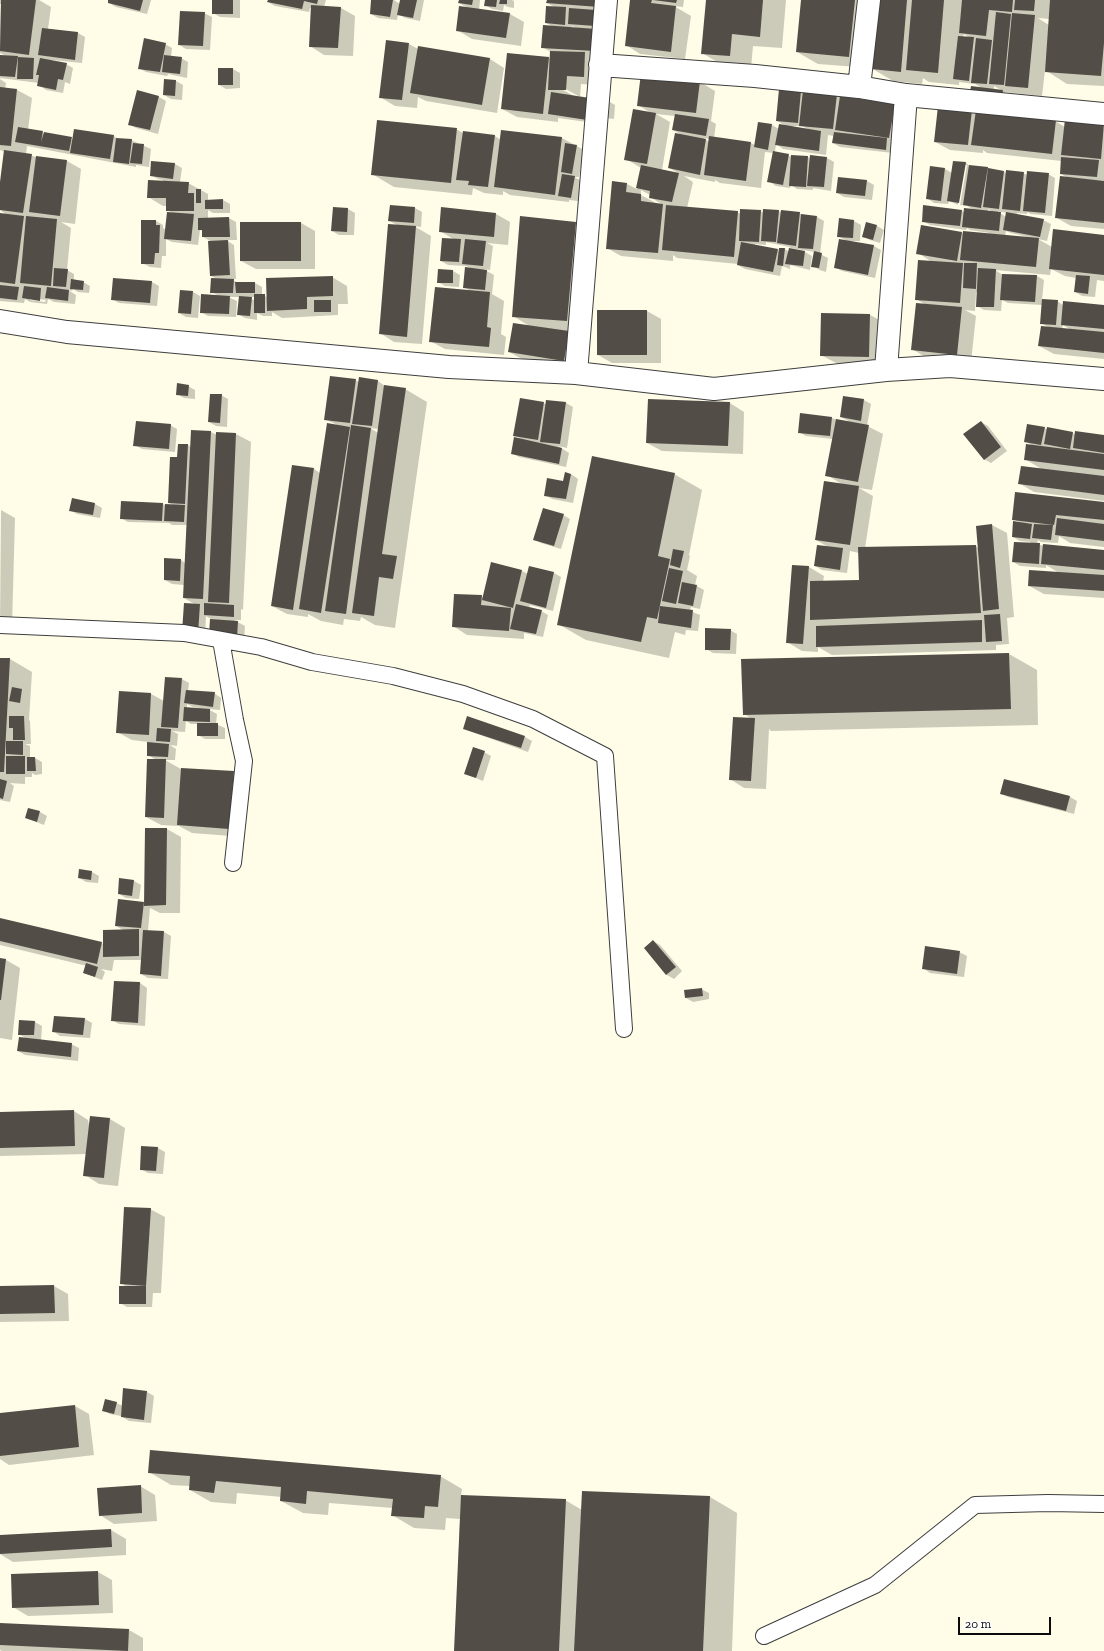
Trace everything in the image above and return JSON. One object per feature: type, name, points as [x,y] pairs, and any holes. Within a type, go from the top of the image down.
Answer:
[{"type":"street","points":[[576,373],[606,0]]},
{"type":"street","points":[[859,87],[869,0]]},
{"type":"street","points":[[600,65],[755,76],[859,87],[906,95],[1104,114]]},
{"type":"street","points":[[886,370],[906,95]]},
{"type":"street","points":[[0,321],[68,332],[441,366],[576,373],[714,389],[886,370],[950,366],[1104,379]]},
{"type":"lane","points":[[0,625],[184,633],[261,647],[312,662],[393,676],[463,694],[533,719],[605,756],[624,1028]]},
{"type":"lane","points":[[221,640],[244,761],[233,863]]},
{"type":"lane","points":[[764,1636],[875,1585],[974,1506],[1048,1503],[1104,1504]]},
{"type":"building","points":[[1,0],[36,0],[29,55],[0,51]]},
{"type":"building","points":[[108,0],[143,0],[140,11],[108,3]]},
{"type":"building","points":[[212,0],[233,0],[233,14],[212,14]]},
{"type":"building","points":[[268,0],[318,0],[317,4],[304,1],[302,9],[267,2]]},
{"type":"building","points":[[371,0],[393,0],[390,17],[370,14]]},
{"type":"building","points":[[400,0],[417,0],[413,18],[397,15]]},
{"type":"building","points":[[459,0],[473,0],[472,5],[458,3]]},
{"type":"building","points":[[485,0],[497,0],[496,7],[484,6]]},
{"type":"building","points":[[500,0],[507,0],[507,4],[499,4]]},
{"type":"building","points":[[547,0],[599,0],[599,7],[546,3]]},
{"type":"building","points":[[630,0],[652,0],[651,3],[676,6],[671,52],[625,46]]},
{"type":"building","points":[[653,0],[677,0],[676,3]]},
{"type":"building","points":[[706,0],[763,0],[760,37],[732,34],[730,56],[701,54]]},
{"type":"building","points":[[801,0],[855,0],[849,57],[796,52]]},
{"type":"building","points":[[877,0],[907,0],[901,72],[871,69]]},
{"type":"building","points":[[912,0],[944,0],[938,73],[906,70]]},
{"type":"building","points":[[962,0],[1013,0],[1012,12],[989,10],[986,36],[959,33]]},
{"type":"building","points":[[1015,0],[1035,0],[1034,11],[1014,10]]},
{"type":"building","points":[[1050,0],[1104,0],[1104,43],[1101,76],[1045,72]]},
{"type":"building","points":[[311,5],[341,7],[338,48],[309,47]]},
{"type":"building","points":[[459,6],[510,13],[506,38],[456,31]]},
{"type":"building","points":[[546,6],[566,7],[565,25],[545,23]]},
{"type":"building","points":[[569,8],[596,10],[595,26],[568,24]]},
{"type":"building","points":[[180,11],[205,12],[203,46],[178,45]]},
{"type":"building","points":[[996,12],[1011,14],[1004,85],[989,84]]},
{"type":"building","points":[[1012,13],[1035,15],[1028,88],[1005,86]]},
{"type":"building","points":[[543,25],[596,29],[595,51],[541,48]]},
{"type":"building","points":[[42,28],[78,32],[75,60],[38,55]]},
{"type":"building","points":[[958,36],[974,37],[969,81],[953,79]]},
{"type":"building","points":[[144,38],[166,43],[160,72],[138,69]]},
{"type":"building","points":[[976,38],[992,40],[987,84],[971,83]]},
{"type":"building","points":[[386,40],[409,43],[402,100],[379,98]]},
{"type":"building","points":[[418,46],[490,58],[482,105],[410,93]]},
{"type":"building","points":[[550,51],[585,52],[584,77],[567,76],[566,90],[548,90]]},
{"type":"building","points":[[507,53],[549,57],[543,114],[501,109]]},
{"type":"building","points":[[0,55],[18,56],[15,77],[0,76]]},
{"type":"building","points":[[164,55],[182,57],[180,74],[162,72]]},
{"type":"building","points":[[18,57],[34,58],[33,79],[17,79]]},
{"type":"building","points":[[40,58],[67,63],[63,80],[58,79],[56,90],[37,86],[39,75],[36,75]]},
{"type":"building","points":[[218,68],[233,68],[233,85],[218,85]]},
{"type":"building","points":[[641,73],[700,81],[696,113],[637,106]]},
{"type":"building","points":[[164,79],[176,80],[175,96],[163,95]]},
{"type":"building","points":[[971,86],[1003,90],[1001,102],[969,98]]},
{"type":"building","points":[[0,87],[17,89],[11,146],[0,145]]},
{"type":"building","points":[[779,89],[801,91],[798,123],[776,121]]},
{"type":"building","points":[[137,90],[159,96],[150,130],[128,125]]},
{"type":"building","points":[[803,90],[837,94],[833,129],[799,126]]},
{"type":"building","points":[[551,92],[590,98],[587,120],[548,114]]},
{"type":"building","points":[[840,96],[895,104],[889,138],[835,130]]},
{"type":"building","points":[[938,106],[972,110],[968,145],[934,142]]},
{"type":"building","points":[[633,109],[656,113],[647,164],[624,160]]},
{"type":"building","points":[[976,110],[1056,120],[1052,154],[971,145]]},
{"type":"building","points":[[675,114],[709,119],[706,136],[672,130]]},
{"type":"building","points":[[1065,119],[1104,123],[1101,159],[1061,155]]},
{"type":"building","points":[[377,120],[457,128],[451,183],[371,175]]},
{"type":"building","points":[[758,122],[772,124],[768,150],[754,147]]},
{"type":"building","points":[[779,124],[821,131],[819,151],[775,145]]},
{"type":"building","points":[[18,127],[43,131],[41,142],[44,132],[72,137],[69,151],[15,142]]},
{"type":"building","points":[[74,129],[114,135],[110,159],[70,153]]},
{"type":"building","points":[[501,130],[562,137],[555,195],[494,187]]},
{"type":"building","points":[[463,131],[495,135],[488,187],[468,185],[469,181],[456,180]]},
{"type":"building","points":[[834,132],[887,138],[886,150],[832,143]]},
{"type":"building","points":[[675,133],[706,139],[700,175],[668,168]]},
{"type":"building","points":[[709,136],[751,142],[746,181],[704,175]]},
{"type":"building","points":[[116,138],[132,139],[129,164],[113,162]]},
{"type":"building","points":[[133,143],[144,144],[142,164],[130,163]]},
{"type":"building","points":[[565,143],[577,145],[572,174],[561,172]]},
{"type":"building","points":[[4,150],[32,154],[23,213],[0,210],[0,182]]},
{"type":"building","points":[[773,151],[789,154],[783,185],[767,182]]},
{"type":"building","points":[[791,155],[808,156],[806,187],[789,186]]},
{"type":"building","points":[[810,155],[827,157],[824,187],[807,186]]},
{"type":"building","points":[[36,156],[67,160],[60,216],[29,212]]},
{"type":"building","points":[[1061,157],[1099,160],[1097,177],[1060,174]]},
{"type":"building","points":[[151,161],[175,163],[173,179],[150,176]]},
{"type":"building","points":[[953,161],[966,162],[959,203],[947,201]]},
{"type":"building","points":[[641,165],[679,173],[672,202],[649,198],[650,191],[636,188]]},
{"type":"building","points":[[969,165],[988,167],[981,208],[963,205]]},
{"type":"building","points":[[930,166],[945,168],[941,201],[926,199]]},
{"type":"building","points":[[988,168],[1004,171],[999,209],[983,207]]},
{"type":"building","points":[[1006,170],[1024,172],[1020,211],[1002,209]]},
{"type":"building","points":[[1027,171],[1049,173],[1045,213],[1023,211]]},
{"type":"building","points":[[562,174],[575,176],[571,198],[558,196]]},
{"type":"building","points":[[1060,176],[1104,181],[1104,223],[1055,218]]},
{"type":"building","points":[[838,177],[867,180],[865,196],[836,193]]},
{"type":"building","points":[[148,180],[189,182],[188,193],[194,193],[194,211],[166,211],[166,198],[147,198]]},
{"type":"building","points":[[612,181],[627,183],[626,192],[641,194],[641,201],[663,204],[658,253],[606,249]]},
{"type":"building","points":[[196,189],[201,189],[201,203],[196,203]]},
{"type":"building","points":[[223,199],[223,209],[205,209],[205,200]]},
{"type":"building","points":[[390,205],[415,207],[414,223],[388,221]]},
{"type":"building","points":[[666,205],[738,211],[734,257],[662,250]]},
{"type":"building","points":[[923,205],[962,210],[960,226],[922,222]]},
{"type":"building","points":[[333,207],[348,208],[347,232],[331,231]]},
{"type":"building","points":[[441,207],[496,213],[494,237],[439,232]]},
{"type":"building","points":[[964,208],[1001,212],[999,231],[962,227]]},
{"type":"building","points":[[740,209],[761,210],[759,242],[739,241]]},
{"type":"building","points":[[763,209],[779,210],[776,242],[761,241]]},
{"type":"building","points":[[781,210],[800,212],[796,246],[777,243]]},
{"type":"building","points":[[167,212],[194,214],[191,241],[164,239]]},
{"type":"building","points":[[1006,212],[1044,219],[1040,237],[1003,230]]},
{"type":"building","points":[[0,213],[24,216],[15,284],[0,282]]},
{"type":"building","points":[[801,214],[817,216],[813,249],[798,248]]},
{"type":"building","points":[[26,216],[57,219],[51,286],[20,283]]},
{"type":"building","points":[[520,216],[576,222],[567,321],[512,317]]},
{"type":"building","points":[[229,217],[230,237],[202,237],[202,230],[198,230],[198,218]]},
{"type":"building","points":[[839,218],[854,220],[853,238],[837,237]]},
{"type":"building","points":[[141,220],[156,220],[156,225],[160,225],[159,253],[155,253],[154,264],[141,264]]},
{"type":"building","points":[[240,222],[301,222],[301,261],[240,261]]},
{"type":"building","points":[[866,222],[877,225],[873,240],[862,237]]},
{"type":"building","points":[[388,224],[416,226],[407,337],[379,334]]},
{"type":"building","points":[[921,225],[962,232],[957,261],[916,254]]},
{"type":"building","points":[[1053,229],[1104,235],[1104,275],[1049,269]]},
{"type":"building","points":[[963,231],[1039,238],[1036,267],[960,260]]},
{"type":"building","points":[[442,238],[461,239],[459,262],[440,261]]},
{"type":"building","points":[[465,239],[486,241],[483,266],[462,264]]},
{"type":"building","points":[[839,239],[874,245],[868,275],[834,268]]},
{"type":"building","points":[[228,240],[230,275],[210,276],[208,241]]},
{"type":"building","points":[[741,242],[778,249],[773,272],[737,265]]},
{"type":"building","points":[[779,248],[785,248],[783,266],[777,265]]},
{"type":"building","points":[[789,248],[805,251],[803,266],[785,264]]},
{"type":"building","points":[[814,251],[822,253],[819,268],[811,267]]},
{"type":"building","points":[[918,260],[963,263],[960,303],[915,300]]},
{"type":"building","points":[[964,263],[977,263],[976,289],[963,288]]},
{"type":"building","points":[[465,267],[487,270],[485,290],[463,288]]},
{"type":"building","points":[[54,268],[68,269],[66,287],[53,286]]},
{"type":"building","points":[[978,268],[996,269],[994,307],[976,307]]},
{"type":"building","points":[[438,269],[453,270],[453,283],[437,283]]},
{"type":"building","points":[[1002,274],[1037,275],[1035,302],[1000,300]]},
{"type":"building","points":[[1076,275],[1090,276],[1088,294],[1074,292]]},
{"type":"building","points":[[333,276],[333,296],[307,297],[307,309],[267,311],[266,278]]},
{"type":"building","points":[[113,278],[152,281],[150,303],[111,300]]},
{"type":"building","points":[[211,278],[234,279],[233,293],[210,293]]},
{"type":"building","points":[[71,279],[84,281],[83,290],[70,289]]},
{"type":"building","points":[[235,282],[255,282],[255,293],[236,293]]},
{"type":"building","points":[[0,285],[19,287],[17,300],[0,298]]},
{"type":"building","points":[[24,286],[41,288],[40,301],[22,298]]},
{"type":"building","points":[[47,287],[69,290],[68,301],[45,298]]},
{"type":"building","points":[[435,287],[490,292],[487,327],[491,328],[489,347],[429,342]]},
{"type":"building","points":[[180,290],[193,291],[191,314],[178,313]]},
{"type":"building","points":[[201,294],[230,296],[229,314],[200,313]]},
{"type":"building","points":[[254,294],[265,294],[265,313],[254,313]]},
{"type":"building","points":[[239,296],[252,297],[250,316],[237,315]]},
{"type":"building","points":[[1042,299],[1058,300],[1056,325],[1040,324]]},
{"type":"building","points":[[314,300],[331,300],[331,312],[314,312]]},
{"type":"building","points":[[1063,301],[1104,305],[1104,329],[1061,325]]},
{"type":"building","points":[[916,303],[962,307],[957,355],[911,350]]},
{"type":"building","points":[[597,310],[647,310],[647,355],[597,355]]},
{"type":"building","points":[[821,313],[870,314],[869,357],[820,356]]},
{"type":"building","points":[[513,323],[569,331],[564,361],[508,352]]},
{"type":"building","points":[[1041,326],[1104,332],[1104,353],[1038,346]]},
{"type":"building","points":[[330,376],[356,379],[350,423],[324,420]]},
{"type":"building","points":[[359,377],[378,380],[372,426],[352,424]]},
{"type":"building","points":[[177,383],[189,385],[188,396],[176,395]]},
{"type":"building","points":[[384,385],[406,388],[382,554],[397,556],[393,579],[379,577],[374,616],[352,613]]},
{"type":"building","points":[[210,394],[222,394],[220,423],[208,422]]},
{"type":"building","points":[[843,396],[864,399],[861,421],[840,417]]},
{"type":"building","points":[[520,398],[544,402],[538,440],[513,436]]},
{"type":"building","points":[[648,399],[730,402],[728,446],[646,443]]},
{"type":"building","points":[[546,400],[566,402],[560,444],[540,442]]},
{"type":"building","points":[[800,413],[832,417],[830,436],[798,433]]},
{"type":"building","points":[[836,419],[869,425],[858,482],[825,476]]},
{"type":"building","points":[[136,421],[171,424],[169,449],[133,446]]},
{"type":"building","points":[[981,421],[1001,447],[984,460],[963,434]]},
{"type":"building","points":[[327,423],[350,427],[321,613],[299,609]]},
{"type":"building","points":[[1027,424],[1045,427],[1041,445],[1024,442]]},
{"type":"building","points":[[351,425],[371,428],[346,614],[325,611]]},
{"type":"building","points":[[1047,427],[1073,432],[1070,449],[1044,444]]},
{"type":"building","points":[[191,430],[211,431],[203,599],[183,598]]},
{"type":"building","points":[[1075,431],[1104,435],[1104,453],[1073,448]]},
{"type":"building","points":[[216,432],[236,433],[229,603],[208,602]]},
{"type":"building","points":[[514,437],[562,448],[559,464],[511,454]]},
{"type":"building","points":[[178,444],[188,444],[185,504],[168,503],[170,457],[177,457]]},
{"type":"building","points":[[1026,444],[1104,454],[1104,470],[1024,460]]},
{"type":"building","points":[[592,456],[675,473],[658,556],[670,559],[657,619],[647,617],[641,642],[557,625]]},
{"type":"building","points":[[292,465],[314,468],[293,610],[271,606]]},
{"type":"building","points":[[1021,466],[1104,476],[1104,495],[1018,484]]},
{"type":"building","points":[[565,472],[571,474],[566,499],[544,496],[547,478],[563,481]]},
{"type":"building","points":[[824,481],[859,486],[850,545],[815,540]]},
{"type":"building","points":[[1015,492],[1104,502],[1104,520],[1056,515],[1054,525],[1012,520]]},
{"type":"building","points":[[72,498],[95,503],[93,515],[69,511]]},
{"type":"building","points":[[121,501],[163,503],[162,521],[120,519]]},
{"type":"building","points":[[165,504],[185,505],[184,522],[164,521]]},
{"type":"building","points":[[543,508],[564,514],[554,546],[533,540]]},
{"type":"building","points":[[1057,518],[1104,524],[1104,541],[1055,535]]},
{"type":"building","points":[[1013,521],[1032,524],[1030,539],[1012,537]]},
{"type":"building","points":[[992,524],[999,609],[983,611],[976,526]]},
{"type":"building","points":[[1034,524],[1053,525],[1051,540],[1032,538]]},
{"type":"building","points":[[1014,542],[1040,543],[1039,564],[1012,562]]},
{"type":"building","points":[[1043,544],[1104,550],[1104,570],[1041,564]]},
{"type":"building","points":[[817,545],[843,548],[840,570],[814,566]]},
{"type":"building","points":[[976,545],[981,613],[810,620],[810,581],[859,580],[858,547]]},
{"type":"building","points":[[673,549],[684,551],[680,568],[670,565]]},
{"type":"building","points":[[164,558],[181,559],[180,581],[164,580]]},
{"type":"building","points":[[491,562],[522,570],[513,608],[482,600]]},
{"type":"building","points":[[792,565],[809,566],[803,644],[786,643]]},
{"type":"building","points":[[529,566],[554,572],[546,608],[520,601]]},
{"type":"building","points":[[669,568],[683,571],[676,604],[662,601]]},
{"type":"building","points":[[1029,570],[1104,575],[1104,591],[1028,586]]},
{"type":"building","points":[[682,582],[697,585],[693,606],[678,603]]},
{"type":"building","points":[[454,594],[482,595],[481,605],[511,608],[509,631],[452,627]]},
{"type":"building","points":[[184,603],[200,604],[198,634],[182,632]]},
{"type":"building","points":[[204,603],[234,605],[234,617],[204,615]]},
{"type":"building","points":[[516,604],[542,610],[536,634],[510,629]]},
{"type":"building","points":[[660,606],[693,610],[691,628],[658,623]]},
{"type":"building","points":[[1000,614],[1002,641],[986,642],[984,615]]},
{"type":"building","points":[[210,619],[238,621],[237,638],[209,635]]},
{"type":"building","points":[[982,620],[982,642],[816,647],[816,626]]},
{"type":"building","points":[[705,628],[731,629],[730,650],[705,650]]},
{"type":"building","points":[[1009,653],[1011,709],[743,715],[741,659]]},
{"type":"building","points":[[0,658],[10,658],[4,772],[0,772]]},
{"type":"building","points":[[165,677],[182,678],[178,728],[161,727]]},
{"type":"building","points":[[12,687],[22,689],[20,703],[9,701]]},
{"type":"building","points":[[186,690],[215,692],[213,707],[184,703]]},
{"type":"building","points":[[119,691],[151,693],[149,735],[116,733]]},
{"type":"building","points":[[184,707],[210,709],[210,722],[183,721]]},
{"type":"building","points":[[9,716],[24,716],[25,740],[13,740],[13,728],[9,728]]},
{"type":"building","points":[[467,716],[525,736],[521,748],[463,729]]},
{"type":"building","points":[[733,717],[755,718],[751,781],[729,780]]},
{"type":"building","points":[[197,723],[218,723],[218,736],[197,736]]},
{"type":"building","points":[[157,728],[171,729],[170,742],[156,741]]},
{"type":"building","points":[[6,741],[23,741],[23,755],[6,754]]},
{"type":"building","points":[[147,742],[169,744],[168,757],[147,756]]},
{"type":"building","points":[[473,747],[485,751],[476,778],[464,774]]},
{"type":"building","points":[[6,756],[25,756],[25,774],[6,774]]},
{"type":"building","points":[[27,757],[35,757],[36,771],[27,771]]},
{"type":"building","points":[[147,759],[166,759],[164,818],[145,817]]},
{"type":"building","points":[[181,768],[234,771],[229,829],[177,825]]},
{"type":"building","points":[[0,779],[7,781],[3,799],[0,798]]},
{"type":"building","points":[[1004,779],[1070,796],[1066,811],[1000,794]]},
{"type":"building","points":[[28,808],[40,811],[37,822],[25,818]]},
{"type":"building","points":[[145,828],[167,828],[166,905],[144,906]]},
{"type":"building","points":[[79,869],[92,871],[91,880],[78,878]]},
{"type":"building","points":[[119,878],[134,880],[132,896],[118,894]]},
{"type":"building","points":[[118,899],[144,902],[141,928],[115,926]]},
{"type":"building","points":[[0,918],[102,942],[97,964],[0,941]]},
{"type":"building","points":[[139,929],[139,956],[103,957],[103,930]]},
{"type":"building","points":[[143,930],[164,931],[161,976],[140,974]]},
{"type":"building","points":[[653,940],[676,967],[666,975],[644,948]]},
{"type":"building","points":[[925,946],[960,951],[957,974],[922,969]]},
{"type":"building","points":[[0,958],[6,959],[1,1000],[0,1000]]},
{"type":"building","points":[[86,963],[98,967],[95,977],[83,973]]},
{"type":"building","points":[[114,981],[140,982],[138,1023],[111,1021]]},
{"type":"building","points":[[702,988],[703,996],[685,998],[684,990]]},
{"type":"building","points":[[54,1016],[85,1018],[83,1035],[52,1032]]},
{"type":"building","points":[[19,1020],[35,1021],[34,1035],[18,1035]]},
{"type":"building","points":[[19,1037],[72,1043],[71,1057],[17,1051]]},
{"type":"building","points":[[74,1110],[75,1146],[0,1148],[0,1112]]},
{"type":"building","points":[[90,1116],[110,1118],[104,1178],[83,1176]]},
{"type":"building","points":[[141,1146],[158,1147],[156,1171],[140,1170]]},
{"type":"building","points":[[124,1207],[151,1208],[146,1286],[120,1284]]},
{"type":"building","points":[[54,1285],[55,1313],[0,1314],[0,1286]]},
{"type":"building","points":[[119,1286],[146,1286],[146,1304],[119,1304]]},
{"type":"building","points":[[123,1388],[147,1391],[144,1420],[121,1417]]},
{"type":"building","points":[[105,1399],[117,1402],[114,1414],[102,1411]]},
{"type":"building","points":[[75,1405],[79,1447],[0,1456],[0,1413]]},
{"type":"building","points":[[150,1450],[441,1475],[438,1507],[425,1506],[424,1518],[391,1516],[393,1499],[307,1491],[306,1504],[280,1501],[281,1487],[216,1481],[214,1493],[189,1490],[190,1476],[148,1473]]},
{"type":"building","points":[[141,1485],[142,1513],[99,1516],[97,1488]]},
{"type":"building","points":[[582,1491],[710,1496],[703,1651],[574,1651]]},
{"type":"building","points":[[461,1495],[566,1499],[559,1651],[454,1651]]},
{"type":"building","points":[[111,1529],[112,1547],[0,1554],[0,1535]]},
{"type":"building","points":[[98,1571],[99,1605],[12,1608],[11,1574]]},
{"type":"building","points":[[0,1623],[129,1629],[128,1651],[0,1645]]}]
